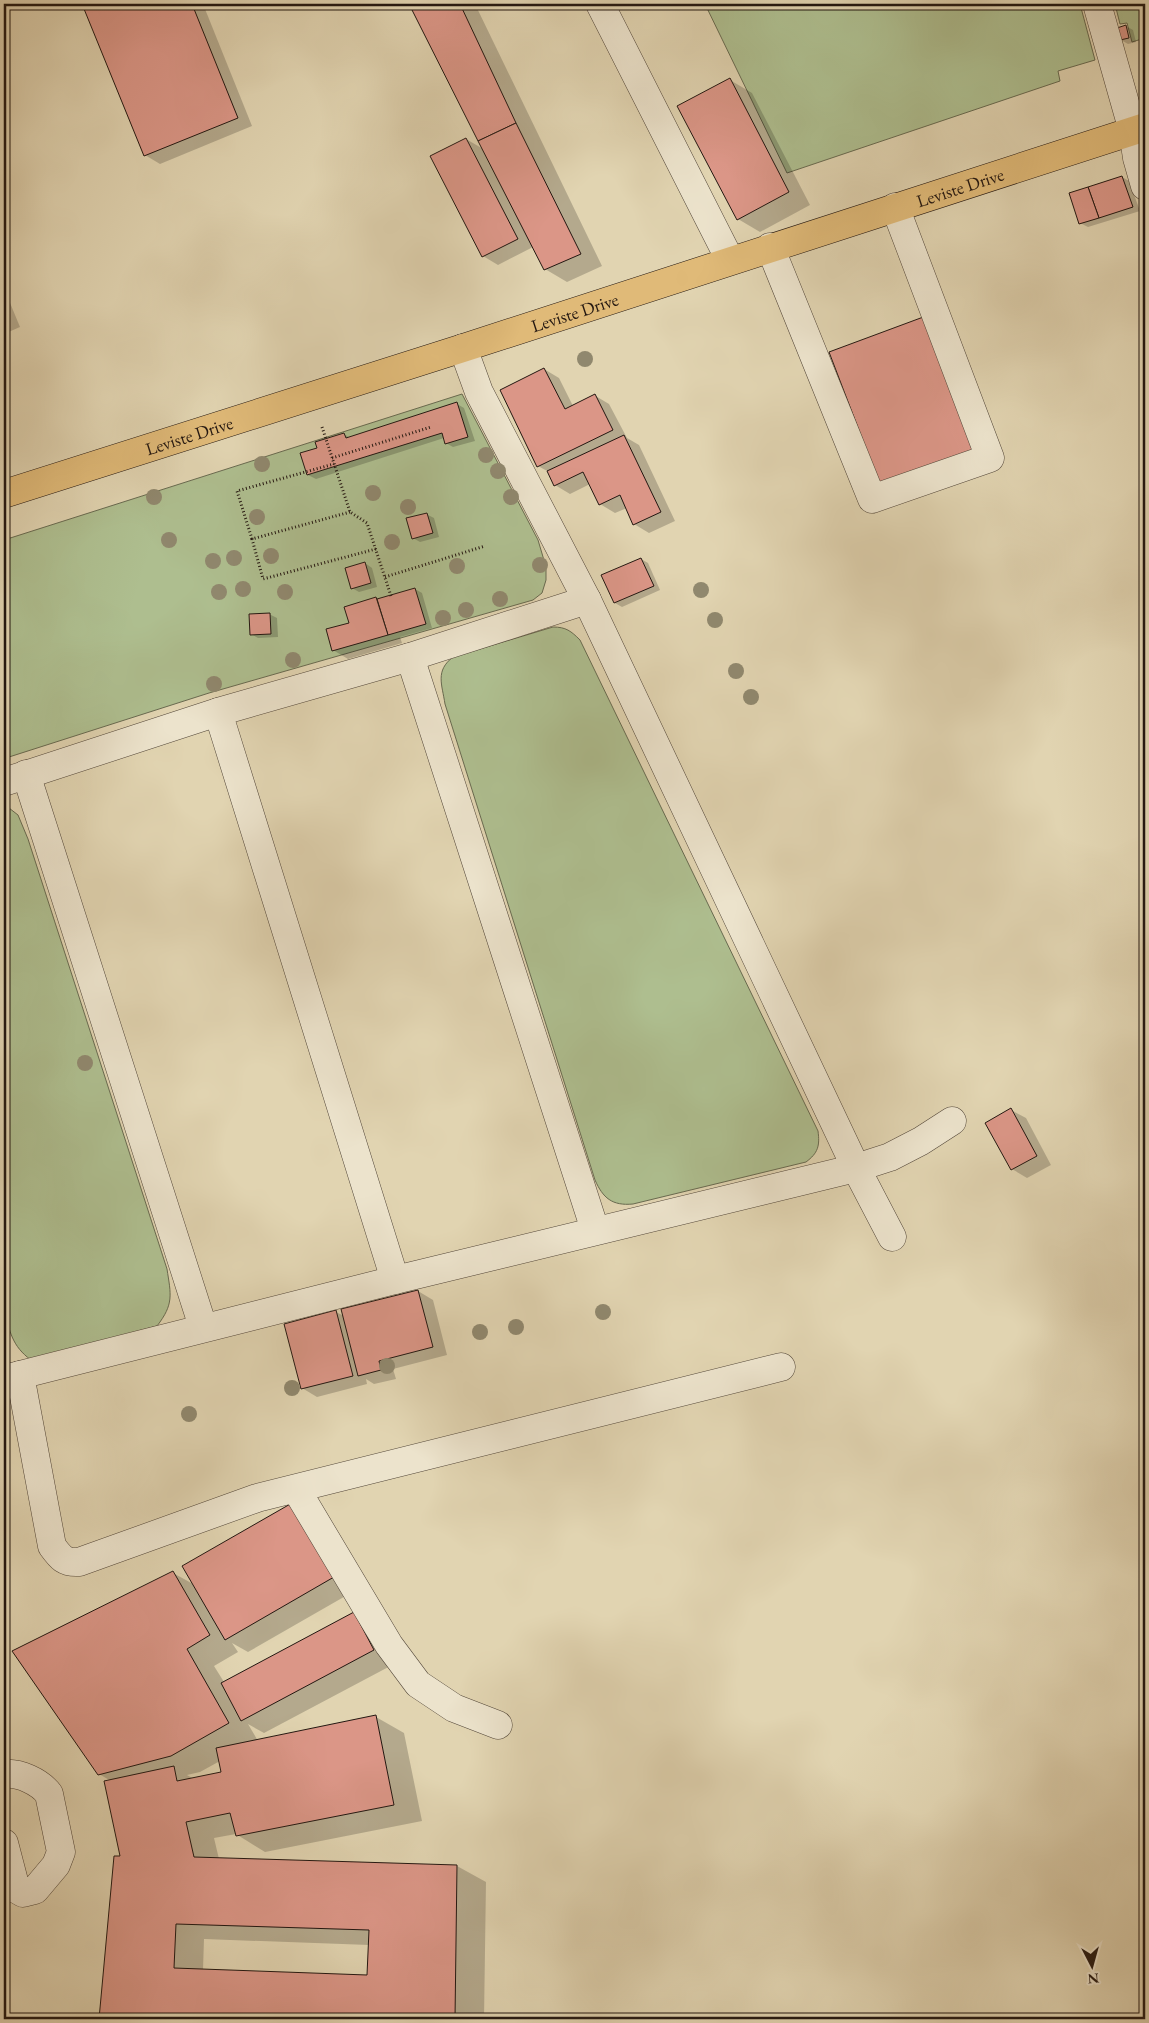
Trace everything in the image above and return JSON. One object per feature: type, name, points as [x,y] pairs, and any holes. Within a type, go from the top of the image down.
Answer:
[{"type":"main road","name":"Leviste Drive","points":[[4,494],[463,348],[1139,129]]},
{"type":"street","points":[[600,4],[730,260]]},
{"type":"street","points":[[1097,4],[1139,129],[1136,158],[1145,186]]},
{"type":"street","points":[[770,247],[872,499],[990,458],[895,207]]},
{"type":"street","points":[[463,348],[479,392],[587,600],[856,1168],[892,1237]]},
{"type":"street","points":[[203,1327],[15,778],[218,712],[410,656],[587,600]]},
{"type":"street","points":[[410,656],[595,1230]]},
{"type":"street","points":[[218,712],[395,1280]]},
{"type":"street","points":[[780,1367],[257,1498],[79,1562],[69,1563],[60,1557],[52,1546],[12,1377],[203,1327],[595,1230],[856,1168],[890,1157],[921,1141],[952,1121]]},
{"type":"street","points":[[296,1489],[388,1645],[418,1684],[454,1708],[498,1725]]},
{"type":"street","points":[[4,1774],[12,1773],[43,1786],[49,1794],[61,1852],[56,1865],[35,1890],[23,1893],[16,1889],[4,1843]]},
{"type":"path","points":[[391,596],[367,522],[350,512],[332,458],[431,427]]},
{"type":"path","points":[[334,464],[237,491],[263,579],[376,549]]},
{"type":"path","points":[[252,539],[350,512]]},
{"type":"path","points":[[385,577],[485,546]]},
{"type":"green space","points":[[705,4],[1080,4],[1095,60],[1058,71],[1060,81],[787,173]]},
{"type":"green space","points":[[1115,4],[1145,4],[1145,38],[1132,42],[1127,23],[1120,24]]},
{"type":"green space","points":[[462,394],[538,540],[546,567],[546,580],[542,593],[533,600],[209,693],[9,757],[4,742],[4,540]]},
{"type":"green space","points":[[553,627],[568,630],[580,640],[818,1131],[819,1141],[817,1149],[806,1162],[633,1204],[619,1204],[609,1200],[601,1192],[595,1180],[445,704],[441,684],[444,667],[453,657]]},
{"type":"green space","points":[[9,808],[18,815],[28,839],[167,1269],[170,1293],[169,1305],[157,1326],[31,1360],[16,1344],[10,1332],[4,1310],[4,809]]},
{"type":"building","points":[[82,4],[192,4],[238,118],[144,156]]},
{"type":"building","points":[[409,4],[460,4],[516,123],[478,141]]},
{"type":"building","points":[[1126,25],[1129,38],[1120,40],[1117,28]]},
{"type":"building","points":[[730,78],[789,192],[737,220],[677,106]]},
{"type":"building","points":[[516,123],[581,254],[544,270],[478,141]]},
{"type":"building","points":[[466,138],[518,239],[482,257],[430,156]]},
{"type":"building","points":[[1122,176],[1133,207],[1099,218],[1088,187]]},
{"type":"building","points":[[1088,187],[1099,218],[1079,224],[1069,193]]},
{"type":"building","points":[[926,316],[977,452],[881,488],[829,352]]},
{"type":"building","points":[[544,368],[565,409],[595,394],[613,430],[537,467],[500,390]]},
{"type":"building","points":[[457,402],[468,437],[445,444],[442,433],[307,475],[300,453],[317,448],[315,442],[344,433],[346,438]]},
{"type":"building","points":[[624,435],[661,512],[633,525],[620,495],[599,505],[583,472],[554,486],[547,471]]},
{"type":"building","points":[[427,513],[433,533],[412,539],[406,518]]},
{"type":"building","points":[[641,558],[654,586],[614,603],[601,575]]},
{"type":"building","points":[[365,562],[371,583],[351,589],[345,568]]},
{"type":"building","points":[[415,588],[426,624],[388,635],[377,599]]},
{"type":"building","points":[[376,597],[388,635],[332,651],[326,629],[349,623],[344,607]]},
{"type":"building","points":[[270,613],[271,634],[250,635],[249,614]]},
{"type":"building","points":[[1011,1108],[1037,1156],[1011,1170],[985,1123]]},
{"type":"building","points":[[418,1290],[433,1347],[379,1361],[381,1370],[358,1376],[341,1309]]},
{"type":"building","points":[[336,1310],[353,1376],[301,1389],[284,1324]]},
{"type":"building","points":[[292,1503],[334,1577],[225,1640],[182,1566]]},
{"type":"building","points":[[173,1571],[210,1635],[187,1649],[229,1723],[171,1756],[98,1775],[12,1651]]},
{"type":"building","points":[[354,1612],[374,1650],[241,1721],[221,1683]]},
{"type":"building","points":[[376,1715],[394,1805],[236,1836],[230,1813],[186,1822],[194,1857],[457,1865],[455,2019],[99,2019],[114,1856],[120,1856],[104,1781],[174,1766],[177,1781],[221,1772],[216,1748]],"holes":[[[176,1924],[369,1930],[367,1975],[174,1968]]]}]
